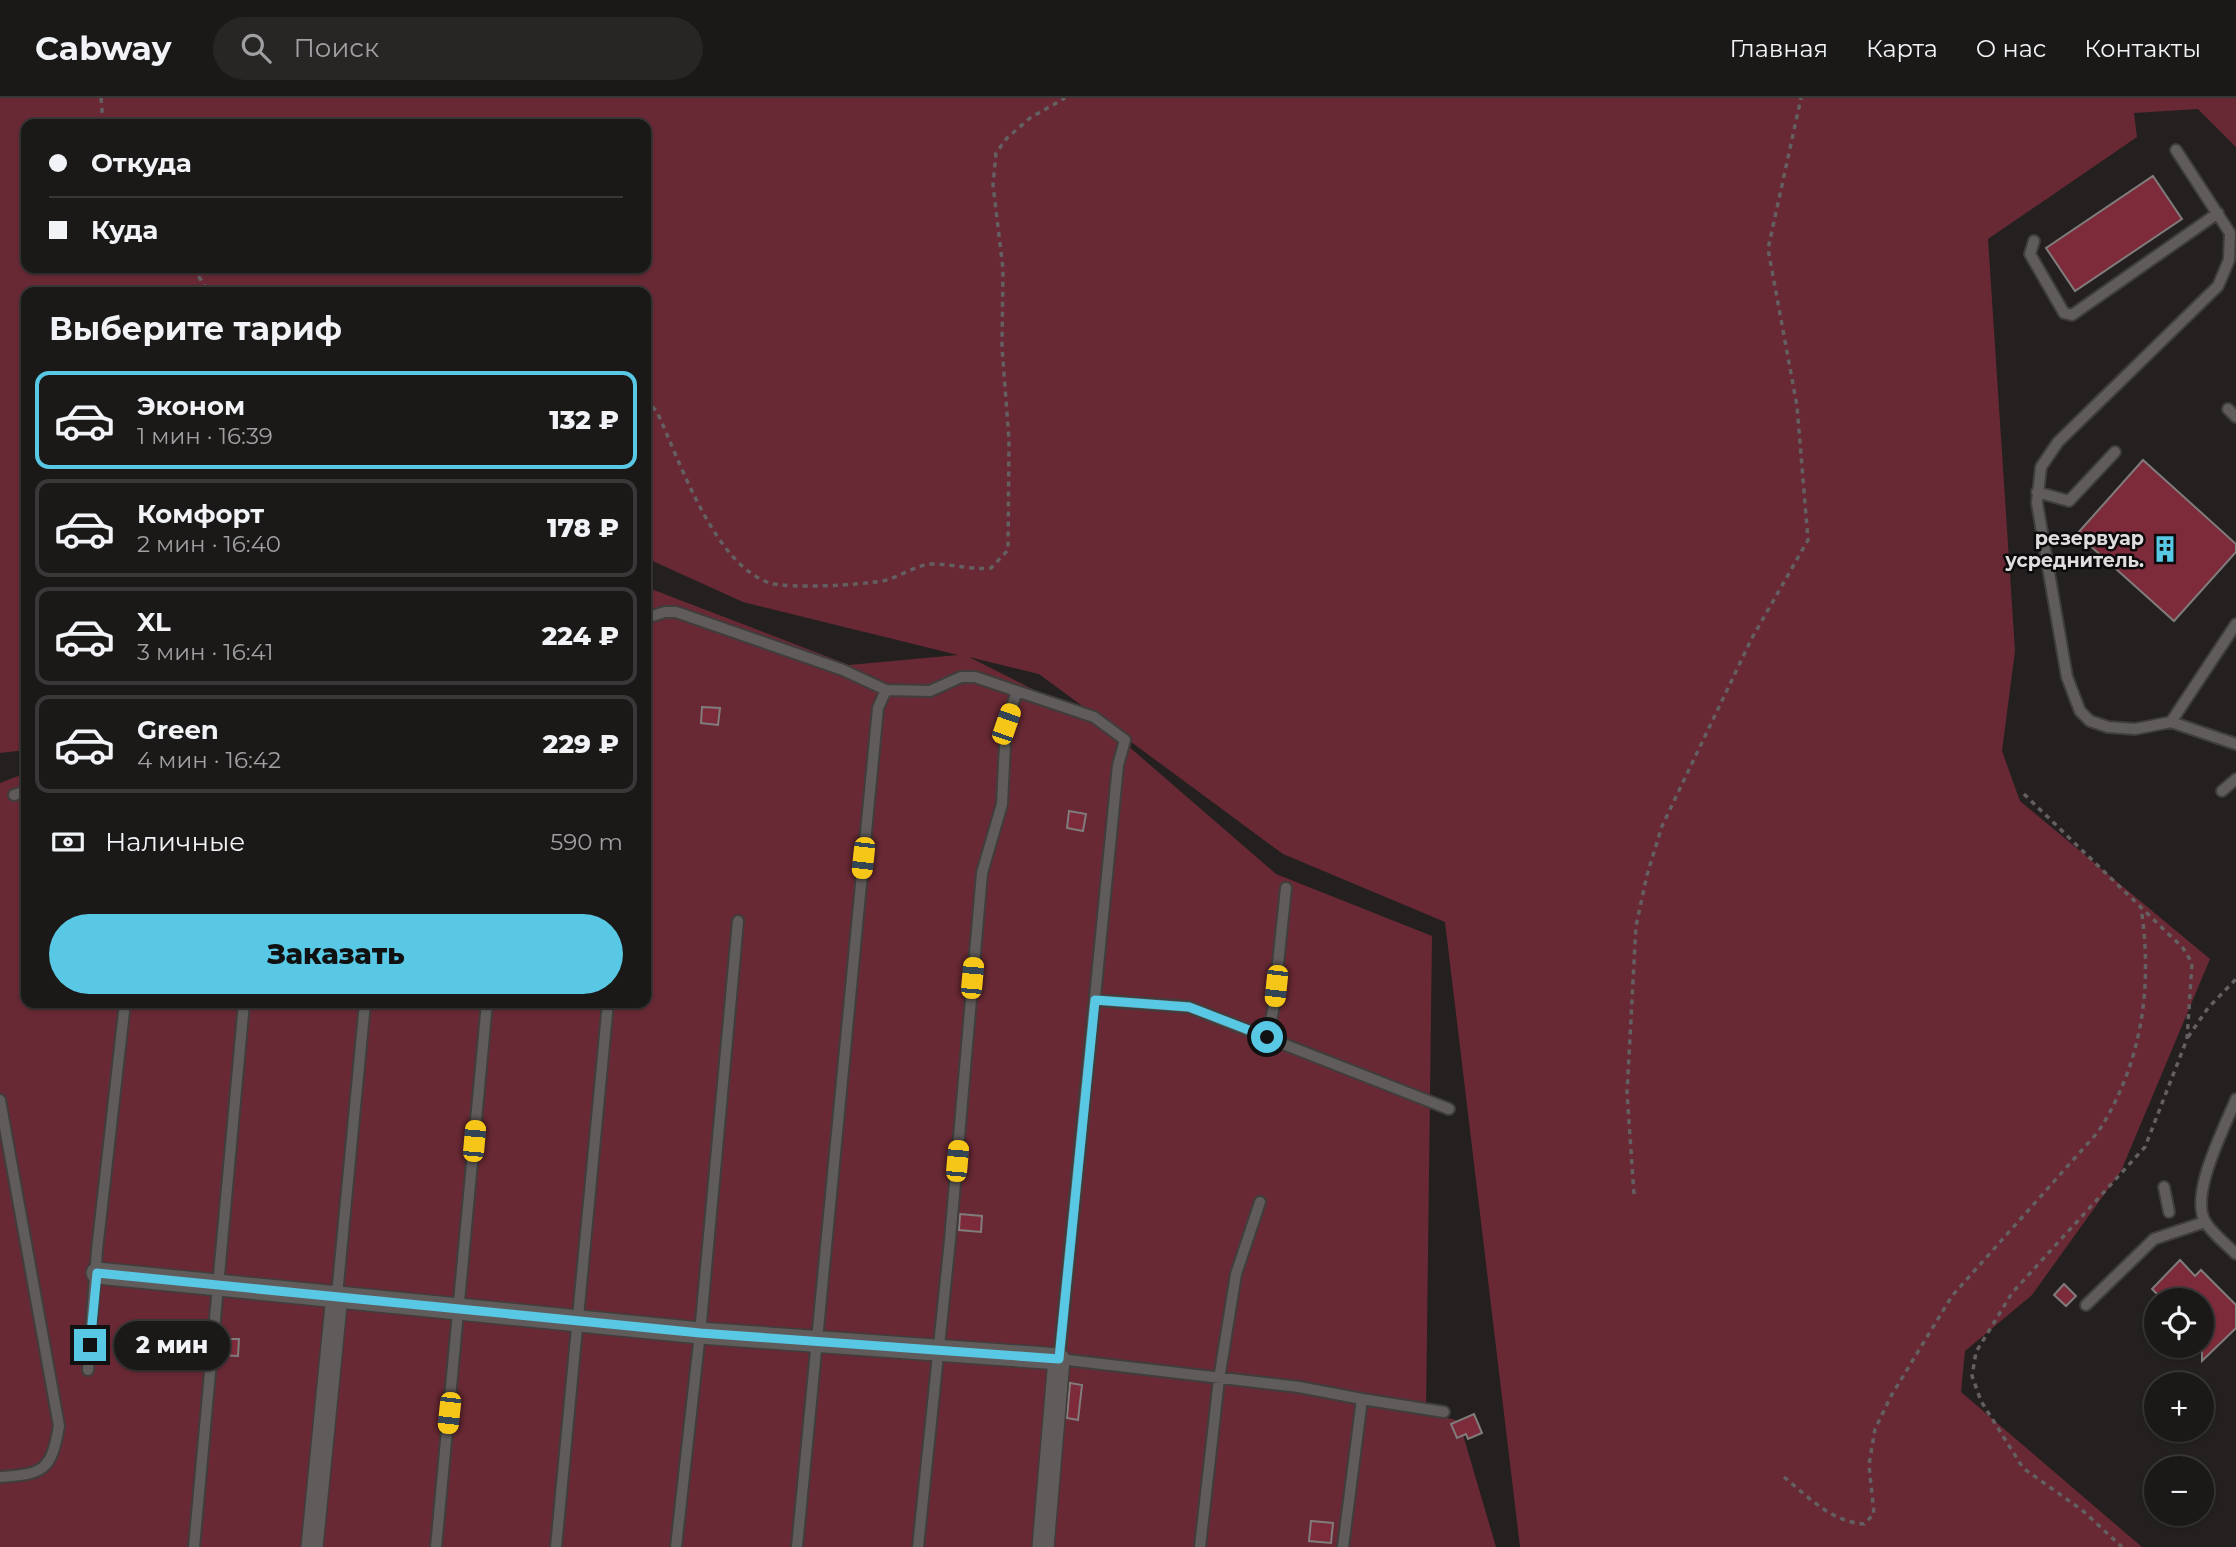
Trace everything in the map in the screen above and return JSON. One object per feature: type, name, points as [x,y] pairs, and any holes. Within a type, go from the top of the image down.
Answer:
[{"type":"street","points":[[97,1273],[700,1333],[1059,1359],[1043,1547]]},
{"type":"street","points":[[313,1547],[337,1295]]},
{"type":"lane","points":[[2176,150],[2230,233],[2229,260],[2218,286],[2057,442],[2040,467],[2037,492],[2067,677],[2080,710],[2090,721],[2108,727],[2135,729],[2171,722],[2236,744]]},
{"type":"lane","points":[[2034,241],[2030,254],[2064,313],[2072,315],[2218,213]]},
{"type":"lane","points":[[2037,492],[2069,501],[2115,452]]},
{"type":"lane","points":[[651,616],[676,612],[843,670],[886,690],[930,691],[961,677],[975,677],[1094,717],[1125,740],[1118,765],[1059,1359],[1299,1387],[1444,1412]]},
{"type":"lane","points":[[2171,722],[2236,624]]},
{"type":"lane","points":[[797,1547],[878,708],[886,690]]},
{"type":"lane","points":[[918,1547],[982,873],[1002,804],[1006,724],[1017,691]]},
{"type":"lane","points":[[2222,791],[2236,779]]},
{"type":"lane","points":[[14,795],[21,793]]},
{"type":"lane","points":[[1267,1037],[1273,1011],[1286,888]]},
{"type":"lane","points":[[676,1547],[700,1333],[738,920]]},
{"type":"lane","points":[[1095,1000],[1189,1007],[1449,1109]]},
{"type":"lane","points":[[88,1370],[97,1250],[124,1008]]},
{"type":"lane","points":[[194,1547],[244,1008]]},
{"type":"lane","points":[[337,1295],[365,1008]]},
{"type":"lane","points":[[436,1547],[487,1008]]},
{"type":"lane","points":[[556,1547],[608,1008]]},
{"type":"lane","points":[[2236,1099],[2201,1190],[2200,1208],[2205,1222],[2236,1254]]},
{"type":"lane","points":[[0,1100],[59,1426],[54,1454],[46,1467],[32,1475],[0,1477]]},
{"type":"lane","points":[[2164,1187],[2169,1212]]},
{"type":"lane","points":[[1200,1547],[1219,1379],[1236,1274],[1261,1202]]},
{"type":"lane","points":[[2085,1305],[2154,1239],[2205,1222]]},
{"type":"lane","points":[[1343,1547],[1362,1399]]},
{"type":"path","points":[[101,98],[103,119]]},
{"type":"path","points":[[651,405],[657,412],[701,507],[723,544],[739,563],[767,582],[784,586],[883,581],[931,564],[968,570],[991,568],[1008,550],[1009,440],[1002,347],[1003,269],[993,185],[996,153],[1007,138],[1030,118],[1065,98]]},
{"type":"path","points":[[1633,1194],[1627,1093],[1636,926],[1647,876],[1662,826],[1740,663],[1808,540],[1797,405],[1768,249],[1801,98]]},
{"type":"path","points":[[2025,794],[2183,948],[2192,963],[2187,1039]]},
{"type":"path","points":[[1784,1477],[1821,1507],[1849,1523],[1864,1524],[1874,1514],[1870,1465],[1875,1429],[1891,1396],[1952,1296],[2098,1132],[2115,1106],[2132,1062],[2147,998],[2147,950],[2141,907]]},
{"type":"path","points":[[2122,1547],[2082,1510],[2023,1468],[1981,1401],[1972,1376],[1976,1352],[2012,1293],[2145,1147],[2187,1039],[2208,1008],[2236,979]]},
{"type":"shaded area","points":[[0,98],[2236,98],[2236,147],[2198,109],[2134,113],[2137,137],[1988,239],[2015,651],[2002,751],[2020,801],[2210,959],[2121,1171],[2032,1295],[1965,1351],[1961,1392],[2142,1547],[1520,1547],[1445,922],[1283,854],[1039,674],[969,657],[1105,726],[1276,874],[1432,936],[1426,1412],[1459,1421],[1496,1547],[0,1547],[0,783],[21,775],[21,1008],[651,1008],[651,589],[849,665],[958,655],[743,602],[651,560],[651,287],[21,287],[21,751],[0,753]]},
{"type":"building","points":[[2153,176],[2182,219],[2075,291],[2046,248]]},
{"type":"building","name":"резервуар усреднитель.","points":[[2143,460],[2236,544],[2236,552],[2174,621],[2077,534]]},
{"type":"building","points":[[702,707],[720,708],[718,725],[701,723]]},
{"type":"building","points":[[1069,811],[1086,814],[1083,831],[1067,828]]},
{"type":"building","points":[[960,1214],[982,1216],[981,1232],[959,1230]]},
{"type":"building","points":[[2180,1260],[2195,1276],[2201,1270],[2236,1305],[2236,1328],[2214,1349],[2214,1288],[2153,1288]]},
{"type":"building","points":[[2064,1284],[2076,1296],[2066,1306],[2054,1295]]},
{"type":"building","points":[[221,1339],[239,1339],[238,1356],[220,1355]]},
{"type":"building","points":[[1070,1383],[1082,1385],[1078,1420],[1067,1418]]},
{"type":"building","points":[[1474,1414],[1482,1433],[1468,1439],[1466,1434],[1457,1438],[1451,1424]]},
{"type":"building","points":[[1311,1521],[1333,1523],[1331,1543],[1309,1541]]},
{"type":"place","name":"резервуар усреднитель.","points":[[2165,549]]},
{"type":"route","points":[[90,1345],[97,1273],[700,1333],[1059,1359],[1095,1000],[1112,999],[1189,1007],[1267,1037]]}]
